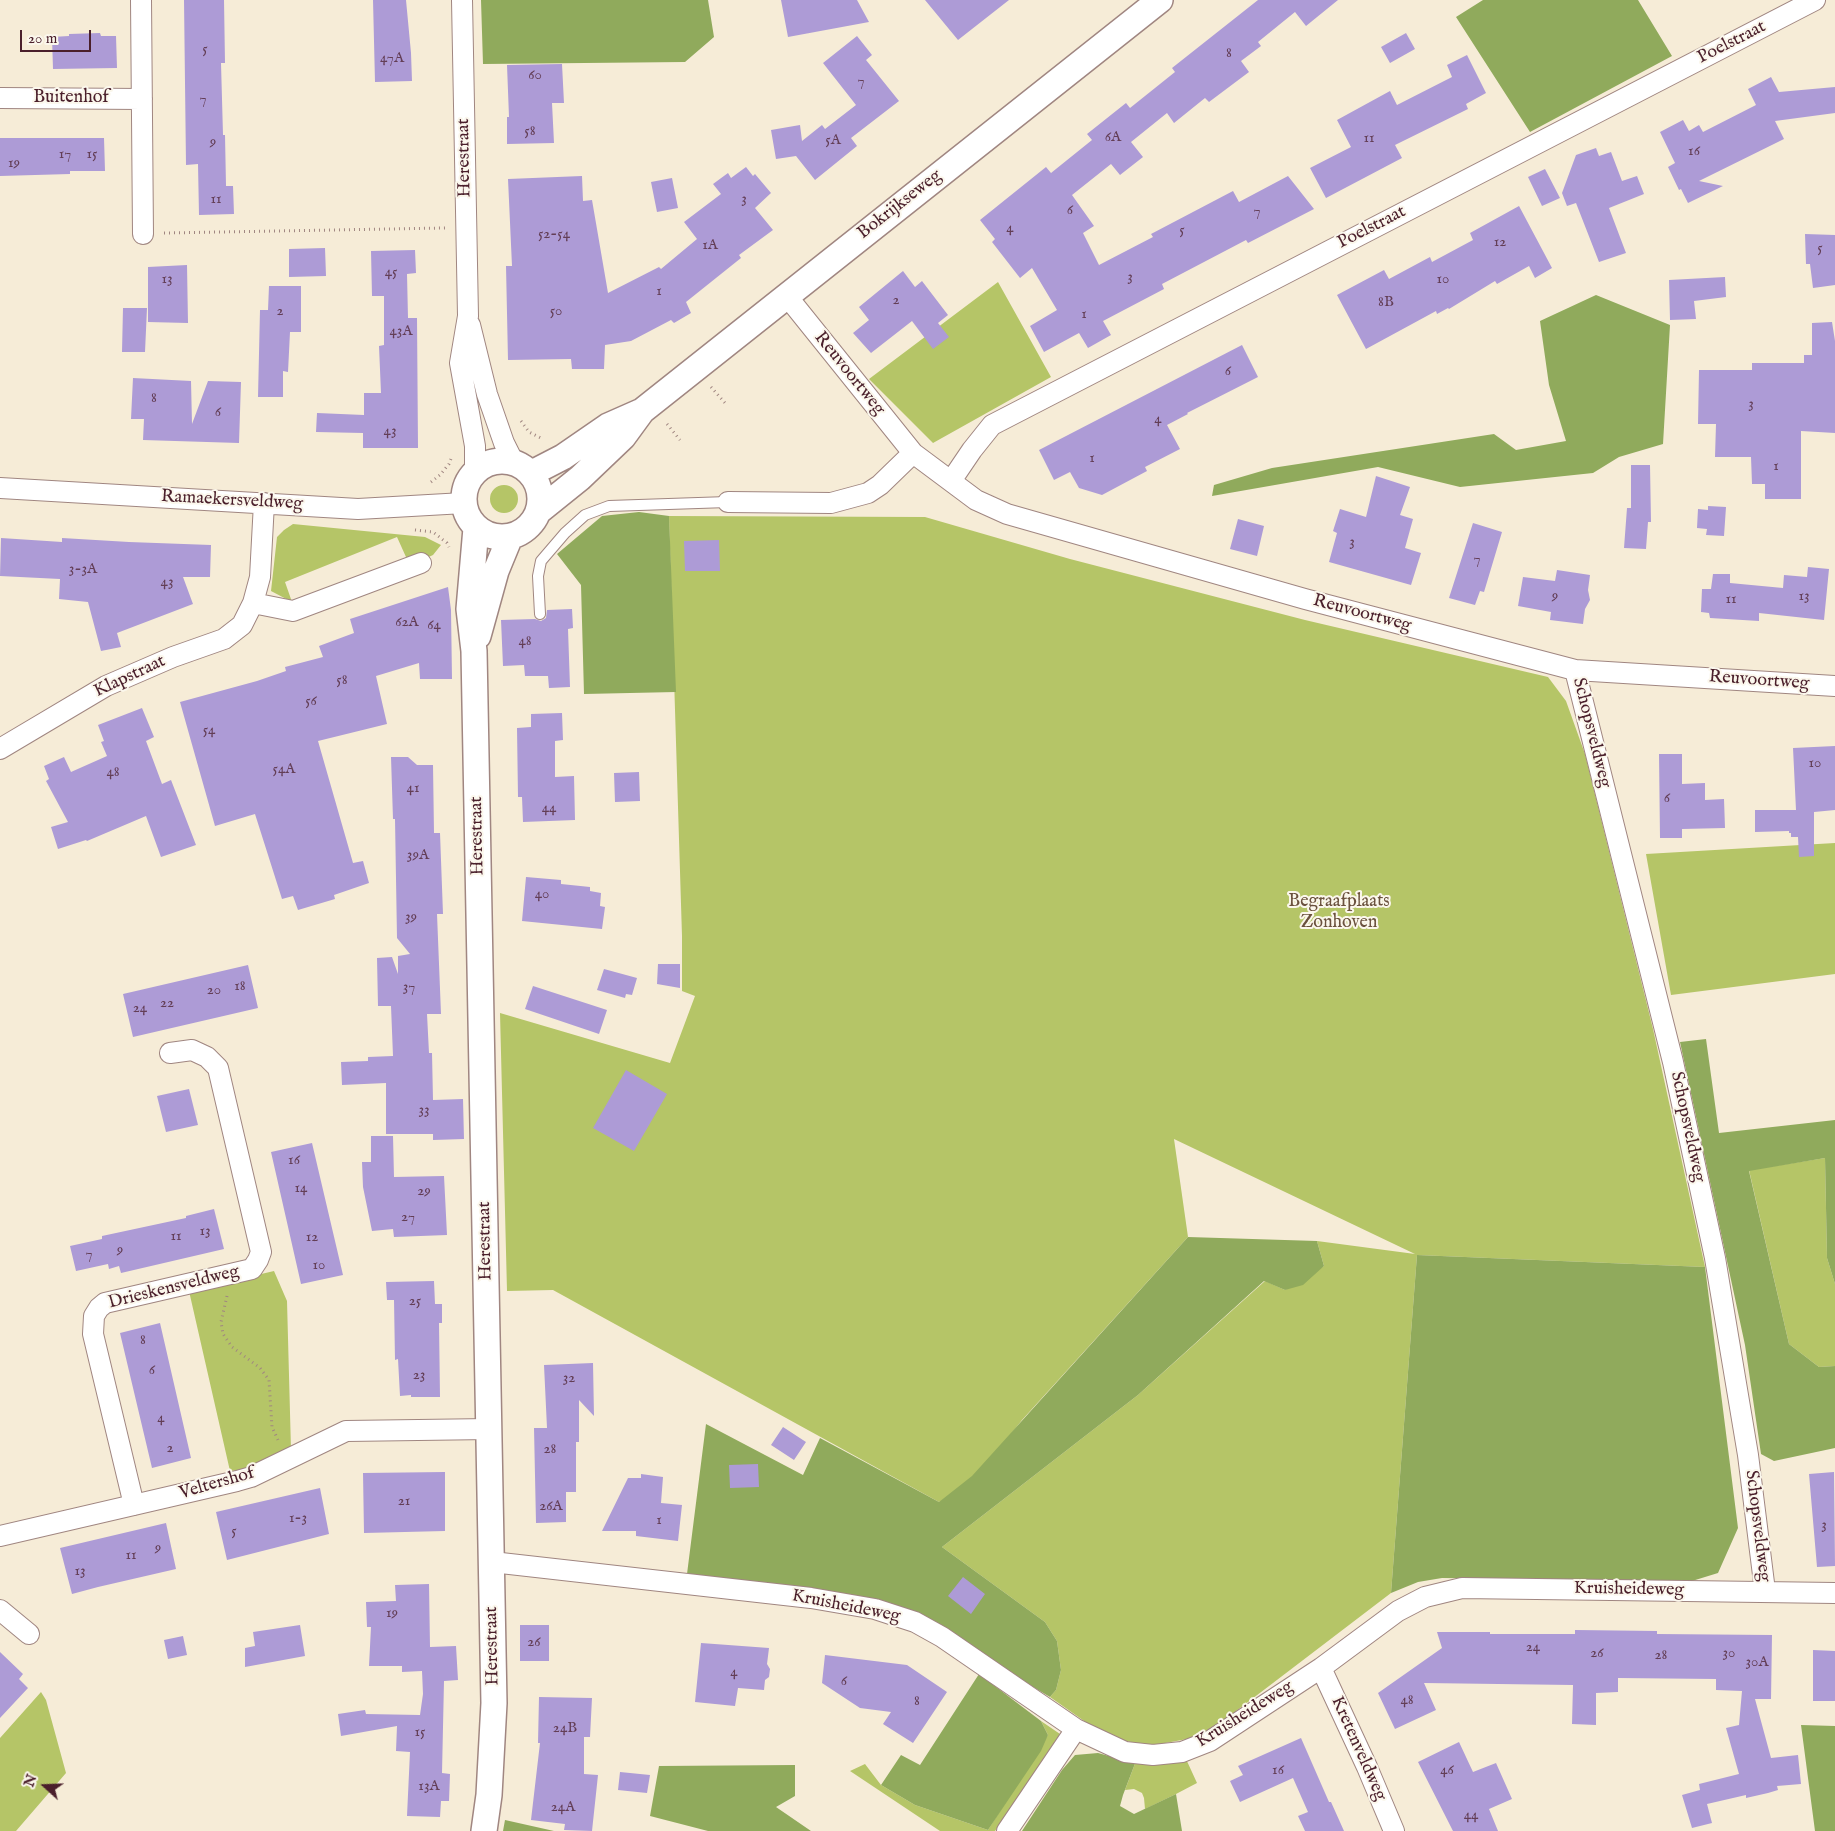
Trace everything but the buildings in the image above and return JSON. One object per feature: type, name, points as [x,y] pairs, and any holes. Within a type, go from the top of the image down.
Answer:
[{"type":"street","points":[[141,0],[143,234]]},
{"type":"street","name":"Herestraat","points":[[462,0],[468,316],[460,363],[475,446],[475,472]]},
{"type":"street","name":"Bokrijkseweg","points":[[522,468],[563,457],[608,426],[642,411],[1160,0]]},
{"type":"street","name":"Poelstraat","points":[[951,482],[972,450],[992,426],[1815,0]]},
{"type":"street","name":"Buitenhof","points":[[0,98],[142,99]]},
{"type":"street","name":"Reuvoortweg","points":[[786,295],[913,453],[976,500],[1007,514],[1305,599],[1575,670],[1835,686]]},
{"type":"street","name":"Herestraat","points":[[468,316],[487,394],[504,443],[522,468]]},
{"type":"street","name":"Bokrijkseweg","points":[[539,511],[580,478],[624,437],[642,411]]},
{"type":"street","points":[[728,502],[831,503],[868,494],[913,453]]},
{"type":"street","points":[[492,462],[522,468],[538,485],[541,498],[539,511],[533,523],[523,532],[510,537],[498,538],[476,528],[466,512],[464,503],[464,492],[468,481],[482,466],[492,462]]},
{"type":"street","name":"Ramaekersveldweg","points":[[0,488],[358,509],[464,503]]},
{"type":"street","name":"Klapstraat","points":[[0,749],[106,686],[173,657],[224,639],[242,625],[253,603],[260,577],[264,503]]},
{"type":"street","name":"Herestraat","points":[[476,528],[469,609],[474,651],[494,1703],[489,1795],[484,1831]]},
{"type":"street","name":"Herestraat","points":[[474,651],[496,571],[510,537]]},
{"type":"street","points":[[253,603],[293,612],[422,563]]},
{"type":"street","name":"Schopsveldweg","points":[[1575,670],[1674,1062],[1712,1248],[1748,1455],[1765,1591]]},
{"type":"street","name":"Drieskensveldweg","points":[[134,1505],[93,1334],[94,1316],[98,1308],[105,1303],[252,1268],[261,1252],[218,1068],[207,1057],[192,1050],[170,1053]]},
{"type":"street","name":"Veltershof","points":[[0,1536],[237,1481],[346,1431],[490,1429]]},
{"type":"street","name":"Kruisheideweg","points":[[492,1562],[811,1598],[875,1609],[915,1622],[942,1637],[1076,1729],[1125,1752],[1153,1755],[1182,1752],[1210,1742],[1321,1668],[1398,1611],[1425,1597],[1462,1588],[1835,1592]]},
{"type":"street","points":[[0,1610],[29,1634]]},
{"type":"street","name":"Kretenveldweg","points":[[1321,1668],[1367,1767],[1394,1831]]},
{"type":"street","points":[[1007,1831],[1076,1729]]},
{"type":"lane","points":[[540,614],[538,576],[541,561],[565,533],[585,516],[608,506],[728,502]]},
{"type":"path","points":[[143,234],[453,228]]},
{"type":"path","points":[[711,386],[725,403]]},
{"type":"path","points":[[667,424],[680,440]]},
{"type":"path","points":[[429,484],[444,470],[454,450]]},
{"type":"path","points":[[433,532],[447,543],[451,552]]},
{"type":"path","points":[[223,1275],[227,1296],[221,1322],[223,1334],[232,1347],[260,1368],[269,1380],[272,1427],[287,1459]]},
{"type":"green space","points":[[481,0],[708,0],[714,37],[685,62],[483,64]]},
{"type":"green space","points":[[1483,0],[1638,0],[1672,56],[1530,132],[1456,17]]},
{"type":"green space","points":[[998,282],[1051,377],[933,443],[869,379]]},
{"type":"green space","points":[[1596,295],[1670,325],[1663,444],[1619,457],[1593,473],[1460,487],[1378,467],[1212,496],[1214,485],[1272,468],[1494,434],[1516,450],[1566,441],[1549,385],[1540,321]]},
{"type":"green space","points":[[504,485],[514,489],[518,499],[514,509],[504,513],[494,509],[490,499],[494,489]]},
{"type":"green space","points":[[639,512],[669,516],[676,692],[584,694],[581,585],[557,554],[602,516]]},
{"type":"green space","name":"Begraafplaats Zonhoven","points":[[669,516],[925,517],[1070,559],[1305,620],[1548,677],[1566,701],[1585,754],[1653,1029],[1705,1267],[1417,1255],[1391,1593],[1211,1730],[1187,1739],[1160,1744],[1140,1744],[1117,1739],[1087,1723],[1050,1697],[1056,1690],[1061,1670],[1057,1641],[1045,1622],[942,1547],[1138,1395],[1265,1281],[1285,1290],[1324,1266],[1317,1241],[1415,1254],[1174,1139],[1188,1237],[1022,1420],[966,1491],[939,1502],[553,1290],[507,1291],[500,1013],[670,1063],[695,996],[682,991],[682,936]]},
{"type":"green space","points":[[293,524],[425,537],[441,545],[433,555],[420,561],[406,557],[397,537],[285,582],[292,602],[271,591],[277,537]]},
{"type":"green space","points":[[1835,843],[1835,974],[1671,995],[1646,854]]},
{"type":"green space","points":[[1706,1039],[1719,1133],[1835,1120],[1835,1284],[1827,1258],[1825,1158],[1749,1171],[1789,1344],[1819,1367],[1835,1366],[1835,1448],[1774,1461],[1761,1454],[1745,1345],[1680,1042]]},
{"type":"green space","points":[[1825,1158],[1827,1258],[1835,1284],[1835,1366],[1819,1367],[1789,1344],[1749,1170]]},
{"type":"green space","points":[[1188,1237],[1317,1241],[1324,1266],[1303,1285],[1285,1290],[1264,1281],[1138,1395],[942,1547],[1045,1622],[1057,1641],[1061,1670],[1056,1690],[1050,1697],[996,1665],[918,1614],[687,1574],[706,1424],[803,1475],[820,1438],[939,1502],[972,1476]]},
{"type":"green space","points":[[1417,1255],[1705,1267],[1738,1528],[1718,1573],[1692,1581],[1442,1578],[1418,1582],[1391,1593]]},
{"type":"green space","points":[[274,1271],[287,1301],[291,1450],[257,1468],[230,1471],[189,1291]]},
{"type":"green space","points":[[979,1674],[1041,1721],[1048,1735],[1041,1751],[988,1830],[915,1805],[881,1785],[901,1755],[920,1765]]},
{"type":"green space","points":[[41,1692],[46,1700],[66,1773],[16,1831],[0,1831],[0,1738]]},
{"type":"green space","points":[[1041,1721],[1060,1734],[995,1831],[940,1831],[850,1771],[865,1764],[881,1785],[915,1805],[988,1830],[1048,1735]]},
{"type":"green space","points":[[1801,1725],[1835,1726],[1835,1831],[1815,1831]]},
{"type":"green space","points":[[1098,1753],[1136,1761],[1120,1806],[1134,1814],[1176,1794],[1182,1831],[1022,1831],[1062,1770],[1075,1755]]},
{"type":"green space","points":[[1186,1759],[1197,1783],[1176,1794],[1145,1809],[1142,1793],[1134,1789],[1125,1790],[1136,1761]]},
{"type":"green space","points":[[795,1765],[795,1796],[776,1807],[811,1831],[708,1831],[650,1816],[659,1766]]},
{"type":"green space","points":[[505,1820],[554,1831],[503,1831]]}]
